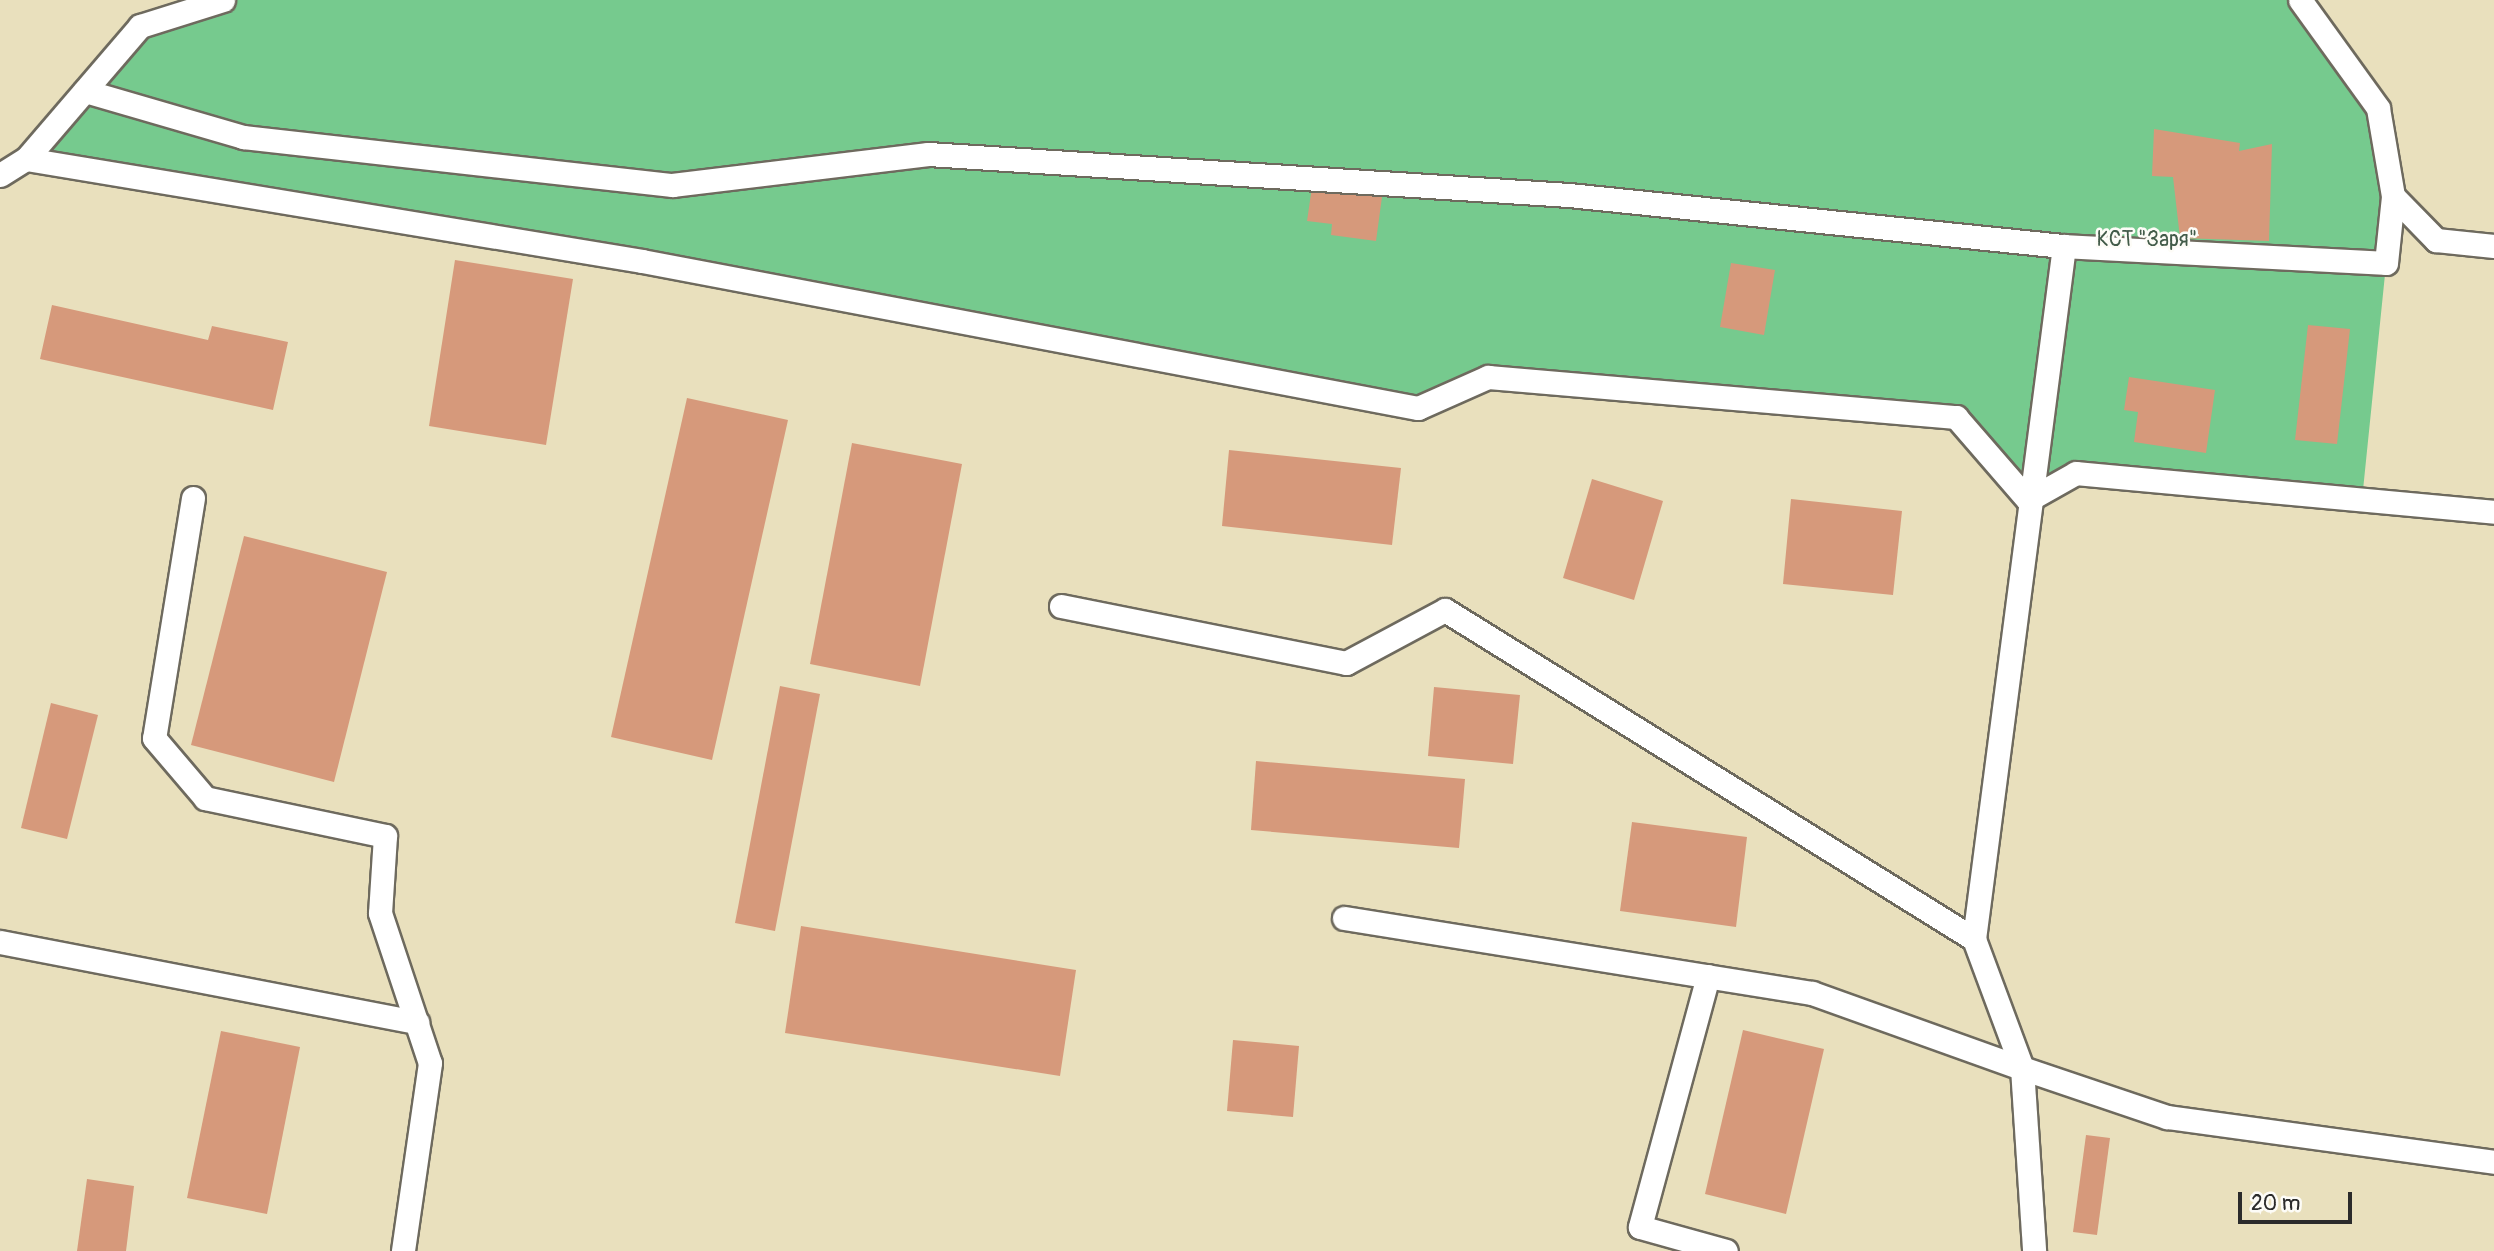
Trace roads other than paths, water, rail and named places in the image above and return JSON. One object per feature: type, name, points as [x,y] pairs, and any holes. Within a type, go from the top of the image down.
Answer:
[{"type":"lane","points":[[0,175],[26,159],[163,0]]},
{"type":"lane","points":[[141,26],[223,0]]},
{"type":"lane","points":[[85,91],[243,137],[672,185],[928,154],[1569,195],[2064,246],[2386,263],[2393,196],[2378,108],[2300,0]]},
{"type":"lane","points":[[26,159],[642,261],[1418,408],[1488,377],[1956,417],[2028,500]]},
{"type":"lane","points":[[2393,196],[2435,240],[2494,246]]},
{"type":"lane","points":[[2034,1251],[2022,1068],[1974,939],[2028,500],[2064,246]]},
{"type":"lane","points":[[2028,500],[2076,472],[2494,512]]},
{"type":"lane","points":[[193,498],[154,738],[205,798],[385,836],[380,913],[430,1063],[403,1251]]},
{"type":"lane","points":[[1060,606],[1346,663],[1446,610],[1974,939]]},
{"type":"lane","points":[[1344,918],[1812,993],[2166,1117],[2494,1162]]},
{"type":"lane","points":[[0,942],[416,1022]]},
{"type":"lane","points":[[1708,976],[1640,1227],[1726,1251]]},
{"type":"park label","name":"КСТ \"Заря\"","points":[[2147,240]]}]
